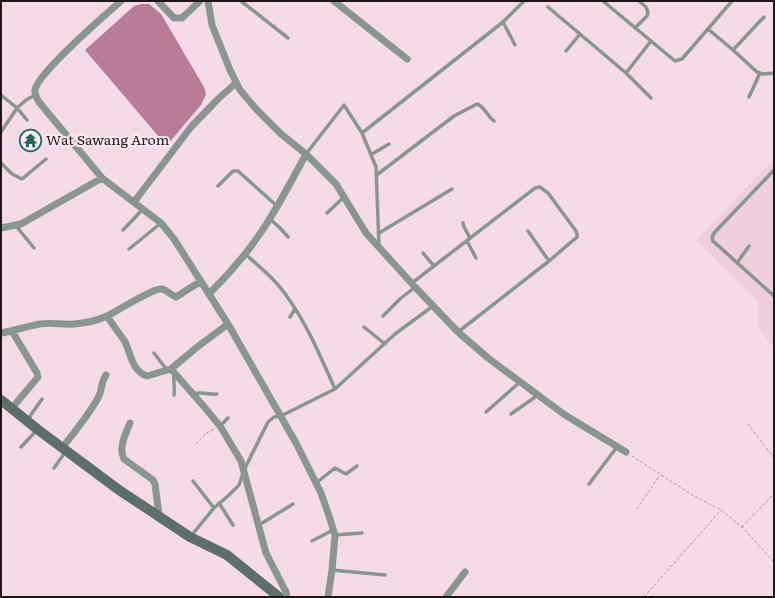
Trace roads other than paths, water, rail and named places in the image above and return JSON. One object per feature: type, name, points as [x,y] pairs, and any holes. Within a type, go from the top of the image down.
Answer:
[{"type":"street","points":[[121,1],[94,24],[44,75],[37,84],[35,95],[39,102],[102,178],[161,223],[174,239],[228,324],[281,416],[316,483],[330,516],[334,533],[332,570],[328,597]]},
{"type":"street","points":[[158,1],[174,18],[182,18],[200,1]]},
{"type":"street","points":[[208,1],[212,25],[240,90],[281,134],[306,154],[336,184],[366,234],[379,249],[458,332],[488,358],[564,415],[626,452]]},
{"type":"street","points":[[334,1],[407,59]]},
{"type":"street","points":[[134,202],[191,127],[210,106],[236,83]]},
{"type":"street","points":[[209,294],[235,267],[270,219],[306,154]]},
{"type":"street","points":[[1,228],[22,224],[102,178]]},
{"type":"street","points":[[1,333],[12,332],[39,324],[54,322],[74,324],[89,322],[107,316],[160,289],[176,297],[201,281]]},
{"type":"street","points":[[107,316],[124,341],[133,363],[140,372],[147,376],[171,371],[196,348],[228,324]]},
{"type":"street","points":[[12,332],[38,377],[12,408]]},
{"type":"street","points":[[171,371],[220,426],[241,461],[266,554],[286,592],[287,597]]},
{"type":"street","points":[[65,449],[76,429],[89,414],[102,391],[102,382],[106,375]]},
{"type":"street","points":[[1,400],[119,490],[159,515],[190,537],[227,555],[279,597]]},
{"type":"street","points":[[130,423],[121,455],[124,459],[153,480],[155,484],[159,515]]},
{"type":"street","points":[[446,597],[464,572]]},
{"type":"lane","points":[[241,1],[288,38]]},
{"type":"lane","points":[[362,133],[503,22],[524,1]]},
{"type":"lane","points":[[604,1],[671,59],[678,61],[682,59],[732,1]]},
{"type":"lane","points":[[635,28],[647,16],[648,12],[646,7],[639,1]]},
{"type":"lane","points":[[548,7],[626,73],[651,98]]},
{"type":"lane","points":[[733,50],[764,16]]},
{"type":"lane","points":[[503,22],[515,45]]},
{"type":"lane","points":[[708,29],[760,74],[774,73]]},
{"type":"lane","points":[[566,51],[580,34]]},
{"type":"lane","points":[[626,73],[651,41]]},
{"type":"lane","points":[[749,97],[760,74]]},
{"type":"lane","points":[[1,95],[17,108],[27,120]]},
{"type":"lane","points":[[1,132],[17,108],[26,100],[35,95]]},
{"type":"lane","points":[[378,174],[454,116],[477,104],[481,106],[494,121]]},
{"type":"lane","points":[[306,154],[344,105],[362,133],[372,154],[378,174],[379,249]]},
{"type":"lane","points":[[372,154],[389,144]]},
{"type":"lane","points":[[1,163],[12,174],[22,179],[46,159]]},
{"type":"lane","points":[[774,170],[712,237],[713,241],[774,296]]},
{"type":"lane","points":[[218,186],[234,171],[238,171],[278,206]]},
{"type":"lane","points":[[770,174],[774,177]]},
{"type":"lane","points":[[383,316],[434,266],[535,188],[540,187],[548,193],[577,234],[575,240],[458,332]]},
{"type":"lane","points":[[379,234],[452,188]]},
{"type":"lane","points":[[327,213],[344,197]]},
{"type":"lane","points":[[123,230],[143,209]]},
{"type":"lane","points":[[270,219],[288,237]]},
{"type":"lane","points":[[129,249],[161,223]]},
{"type":"lane","points":[[463,223],[468,240],[476,258]]},
{"type":"lane","points":[[16,225],[34,248]]},
{"type":"lane","points":[[528,231],[549,261]]},
{"type":"lane","points":[[737,263],[749,246]]},
{"type":"lane","points":[[423,253],[434,266]]},
{"type":"lane","points":[[244,254],[274,281],[288,297],[314,342],[335,388]]},
{"type":"lane","points":[[190,537],[214,508],[239,485],[244,470],[268,422],[274,417],[281,416],[335,388],[395,334],[434,306]]},
{"type":"lane","points":[[290,317],[295,310]]},
{"type":"lane","points":[[364,327],[385,344]]},
{"type":"lane","points":[[154,352],[171,371],[175,386],[174,395]]},
{"type":"lane","points":[[486,412],[521,382]]},
{"type":"lane","points":[[193,394],[200,392],[210,395],[217,394]]},
{"type":"lane","points":[[511,414],[538,395]]},
{"type":"lane","points":[[27,420],[42,399]]},
{"type":"lane","points":[[220,426],[228,418]]},
{"type":"lane","points":[[21,447],[38,429]]},
{"type":"lane","points":[[589,484],[617,447]]},
{"type":"lane","points":[[54,468],[65,449]]},
{"type":"lane","points":[[316,483],[335,468],[346,474],[357,466]]},
{"type":"lane","points":[[193,481],[214,508]]},
{"type":"lane","points":[[219,503],[233,525]]},
{"type":"lane","points":[[259,525],[293,504]]},
{"type":"lane","points":[[312,541],[334,533],[362,533]]},
{"type":"lane","points":[[332,570],[385,574]]},
{"type":"place","name":"Wat Sawang Arom","points":[[31,140]]}]
